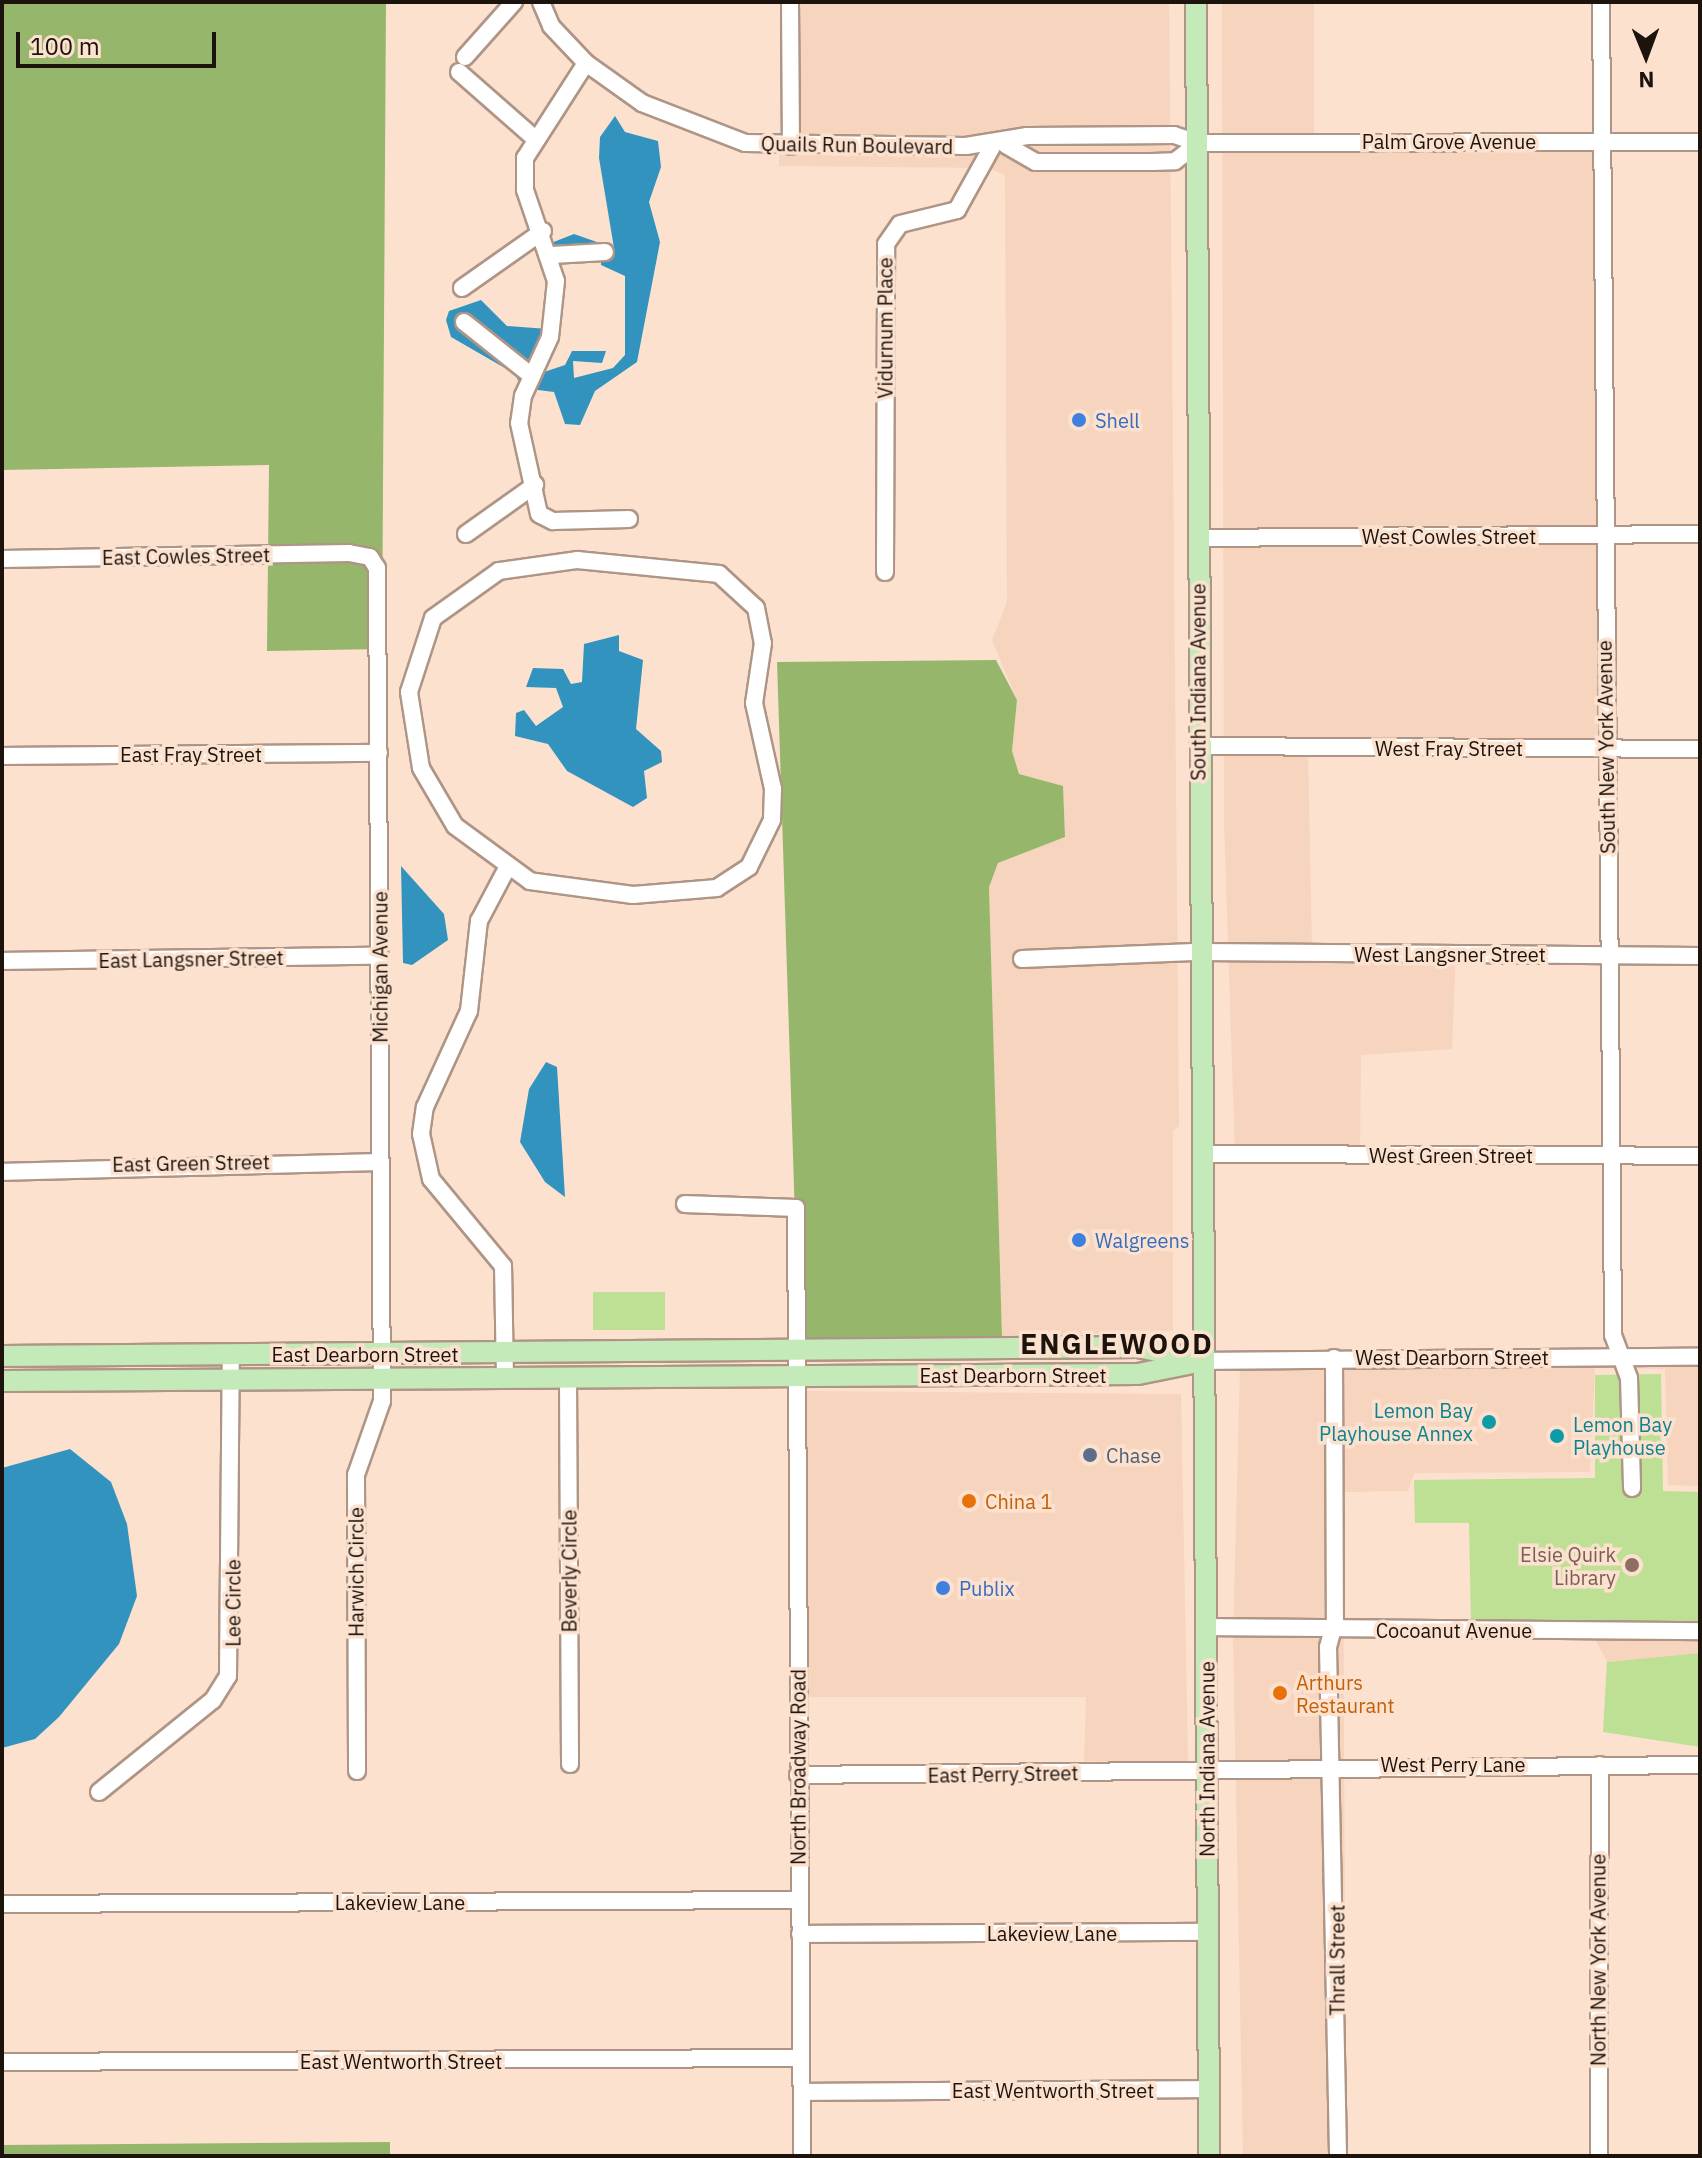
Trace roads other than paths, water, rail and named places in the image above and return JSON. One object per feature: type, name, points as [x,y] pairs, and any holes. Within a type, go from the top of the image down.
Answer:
[{"type":"main road","name":"South Indiana Avenue","points":[[1196,2],[1204,1361]]},
{"type":"main road","name":"East Dearborn Street","points":[[2,1356],[1138,1347],[1204,1361]]},
{"type":"main road","name":"East Dearborn Street","points":[[2,1381],[1138,1374],[1204,1361]]},
{"type":"main road","name":"North Indiana Avenue","points":[[1204,1361],[1209,2156]]},
{"type":"street","points":[[514,2],[462,65],[534,138]]},
{"type":"street","name":"Quails Run Boulevard","points":[[541,2],[551,26],[586,63],[668,118],[745,143],[791,146],[1000,145],[1042,136],[1174,135],[1199,143]]},
{"type":"street","points":[[790,2],[791,146]]},
{"type":"street","name":"South New York Avenue","points":[[1601,2],[1613,1335],[1629,1378],[1632,1488]]},
{"type":"street","points":[[586,63],[534,138],[525,190],[552,255],[553,324],[532,376],[519,423],[539,514],[553,521],[629,519]]},
{"type":"street","name":"Palm Grove Avenue","points":[[1199,143],[1700,142]]},
{"type":"street","name":"Quails Run Boulevard","points":[[1000,145],[1036,162],[1152,162],[1175,161],[1199,143]]},
{"type":"street","name":"Vidurnum Place","points":[[885,572],[886,244],[900,224],[957,210],[1000,145]]},
{"type":"street","points":[[462,288],[543,231]]},
{"type":"street","points":[[552,255],[605,252]]},
{"type":"street","points":[[464,322],[532,376]]},
{"type":"street","points":[[466,534],[535,485]]},
{"type":"street","name":"West Cowles Street","points":[[1197,538],[1700,534]]},
{"type":"street","name":"East Cowles Street","points":[[2,559],[370,557]]},
{"type":"street","name":"Michigan Avenue","points":[[370,557],[379,578],[382,1379]]},
{"type":"street","points":[[539,561],[705,570],[734,581],[752,599],[762,627],[754,703],[773,789],[770,829],[749,867],[717,888],[675,895],[565,891],[506,870],[448,817],[417,758],[409,692],[433,618],[480,579],[539,561]]},
{"type":"street","name":"West Fray Street","points":[[1199,746],[1700,749]]},
{"type":"street","name":"East Fray Street","points":[[2,756],[379,753]]},
{"type":"street","points":[[505,1379],[503,1266],[435,1185],[421,1134],[425,1107],[469,1011],[479,921],[506,870]]},
{"type":"street","points":[[1022,959],[1200,952]]},
{"type":"street","name":"West Langsner Street","points":[[1200,952],[1700,956]]},
{"type":"street","name":"East Langsner Street","points":[[2,961],[380,956]]},
{"type":"street","name":"West Green Street","points":[[1203,1154],[1700,1156]]},
{"type":"street","name":"East Green Street","points":[[2,1172],[381,1162]]},
{"type":"street","name":"North Broadway Road","points":[[685,1204],[796,1208],[802,2156]]},
{"type":"street","name":"Lee Circle","points":[[99,1792],[213,1700],[228,1676],[231,1355]]},
{"type":"street","name":"West Dearborn Street","points":[[1204,1361],[1700,1357]]},
{"type":"street","name":"Thrall Street","points":[[1334,1358],[1331,1630],[1338,2156]]},
{"type":"street","name":"Beverly Circle","points":[[568,1378],[570,1764]]},
{"type":"street","name":"Harwich Circle","points":[[357,1771],[356,1475],[380,1415],[382,1379]]},
{"type":"street","name":"Cocoanut Avenue","points":[[1208,1627],[1700,1631]]},
{"type":"street","name":"West Perry Lane","points":[[1207,1768],[1335,1764],[1700,1765]]},
{"type":"street","name":"North New York Avenue","points":[[1599,2156],[1600,1765]]},
{"type":"street","name":"East Perry Street","points":[[798,1775],[1207,1768]]},
{"type":"street","name":"Lakeview Lane","points":[[2,1904],[799,1900]]},
{"type":"street","name":"Lakeview Lane","points":[[800,1934],[1208,1932]]},
{"type":"street","name":"East Wentworth Street","points":[[2,2062],[800,2058]]},
{"type":"street","name":"East Wentworth Street","points":[[802,2092],[1209,2089]]},
{"type":"water","points":[[615,116],[625,132],[658,141],[661,167],[649,202],[660,242],[637,362],[595,391],[580,425],[565,424],[554,392],[522,388],[515,374],[451,337],[446,320],[449,311],[481,300],[507,326],[548,329],[538,366],[544,372],[565,365],[572,351],[606,351],[602,363],[573,361],[574,378],[613,368],[625,355],[625,276],[601,265],[601,254],[557,257],[551,243],[574,234],[614,248],[599,158],[600,137]]},
{"type":"water","points":[[619,635],[619,651],[643,660],[636,729],[661,751],[662,762],[644,771],[647,798],[633,807],[567,771],[548,744],[515,736],[516,713],[524,710],[536,726],[563,707],[556,688],[526,687],[533,668],[563,669],[571,684],[582,682],[584,644]]},
{"type":"water","points":[[401,866],[444,914],[448,940],[412,965],[403,963]]},
{"type":"water","points":[[546,1062],[557,1067],[565,1197],[545,1182],[520,1142],[529,1089]]},
{"type":"water","points":[[70,1449],[111,1482],[127,1524],[137,1596],[119,1644],[59,1717],[35,1739],[2,1748],[2,1468]]},
{"type":"place","name":"Shell","points":[[1079,420]]},
{"type":"place","name":"Walgreens","points":[[1079,1240]]},
{"type":"place","name":"Lemon Bay Playhouse Annex","points":[[1489,1422]]},
{"type":"place","name":"Lemon Bay Playhouse","points":[[1557,1436]]},
{"type":"place","name":"Chase","points":[[1090,1455]]},
{"type":"place","name":"China 1","points":[[969,1501]]},
{"type":"place","name":"Elsie Quirk Library","points":[[1632,1565]]},
{"type":"place","name":"Publix","points":[[943,1588]]},
{"type":"place","name":"Arthurs Restaurant","points":[[1280,1693]]},
{"type":"district","name":"ENGLEWOOD","points":[[1117,1344]]}]
